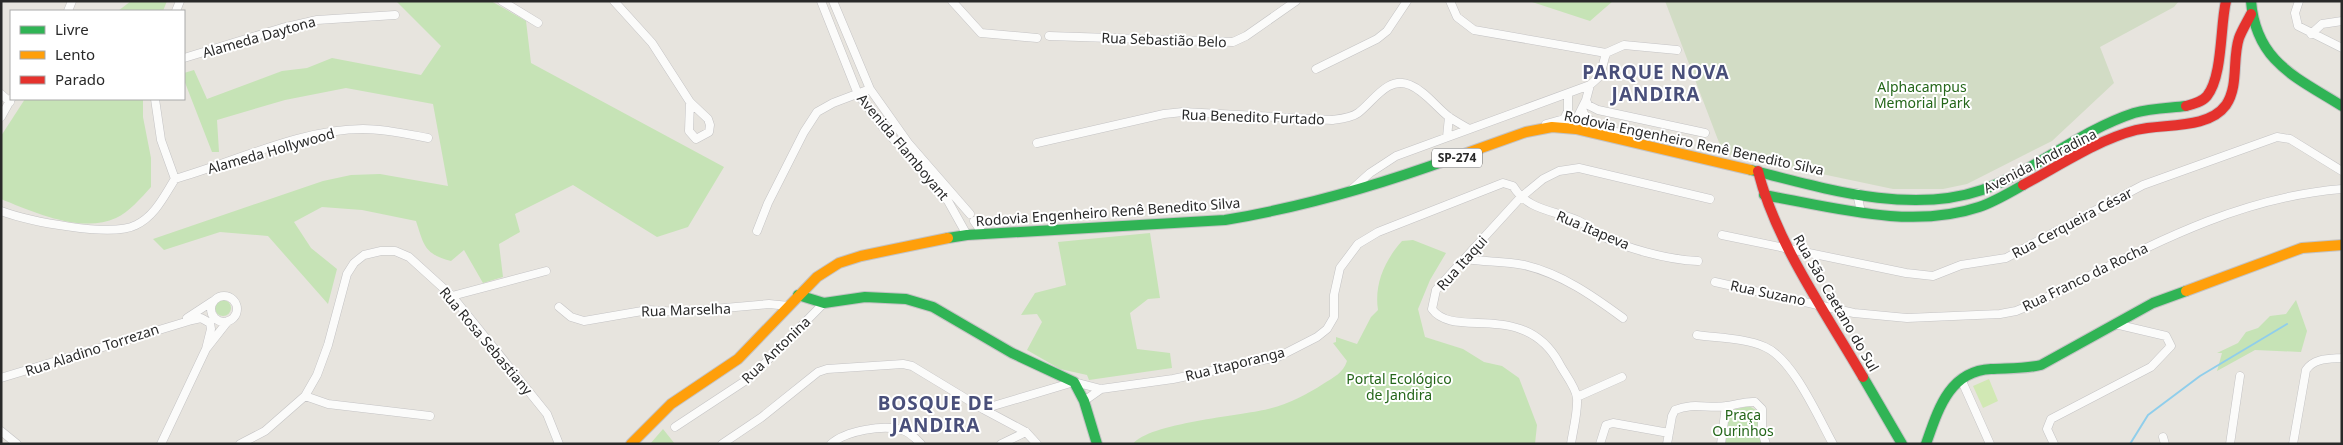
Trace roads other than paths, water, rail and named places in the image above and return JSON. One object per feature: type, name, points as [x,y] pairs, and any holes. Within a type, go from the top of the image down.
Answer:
[{"type":"street","points":[[502,1],[538,23]]},
{"type":"street","points":[[614,1],[652,43],[690,102]]},
{"type":"street","name":"Avenida Flamboyant","points":[[821,1],[858,94],[881,125],[948,201],[967,235]]},
{"type":"street","name":"Avenida Flamboyant","points":[[833,1],[870,90],[909,144],[970,214]]},
{"type":"street","points":[[952,1],[981,33],[1037,38]]},
{"type":"street","name":"Rua Sebastião Belo","points":[[1049,36],[1232,42],[1246,36],[1296,1]]},
{"type":"street","points":[[1316,69],[1377,39],[1387,30],[1407,1]]},
{"type":"street","points":[[1450,1],[1457,17],[1474,30],[1606,53],[1624,45],[1677,50]]},
{"type":"street","name":"Rodovia Engenheiro Renê Benedito Silva","points":[[631,444],[672,404],[738,359],[817,277],[839,263],[861,256],[967,235],[1225,220],[1256,215],[1410,176],[1509,137],[1552,127],[1576,129],[1857,192],[1915,199],[1963,196],[1990,186],[2088,132],[2120,118],[2145,110],[2200,101],[2212,89],[2221,16],[2226,1]]},
{"type":"street","points":[[2251,1],[2251,14],[2255,31],[2268,55],[2342,106]]},
{"type":"street","points":[[2299,1],[2295,13],[2296,23],[2311,34],[2342,48]]},
{"type":"street","name":"Avenida Andradina","points":[[1764,195],[1861,212],[1907,216],[1962,212],[1992,201],[2118,136],[2151,126],[2189,122],[2217,115],[2229,102],[2232,93],[2239,38],[2251,14]]},
{"type":"street","name":"Alameda Daytona","points":[[185,58],[282,28],[317,20],[395,15]]},
{"type":"street","points":[[2311,34],[2322,24],[2342,21]]},
{"type":"street","points":[[1350,191],[1370,173],[1396,156],[1590,85],[1600,76],[1606,53]]},
{"type":"street","name":"Rua Benedito Furtado","points":[[1037,143],[1164,114],[1183,112],[1332,120],[1345,118],[1357,114],[1387,86],[1398,83],[1408,84],[1417,89],[1449,117],[1469,129]]},
{"type":"street","points":[[1552,127],[1572,124],[1578,119],[1590,85]]},
{"type":"street","points":[[757,231],[768,203],[804,132],[817,112],[833,102],[870,90]]},
{"type":"street","points":[[1,94],[10,100],[1,117]]},
{"type":"street","points":[[1509,137],[1533,126],[1564,119],[1568,111],[1568,94]]},
{"type":"street","points":[[1,212],[26,220],[120,231],[136,226],[149,217],[160,204],[175,179],[161,140],[155,100]]},
{"type":"street","points":[[1586,100],[1588,105],[1598,110],[1704,133]]},
{"type":"street","points":[[1582,108],[1584,116],[1593,122],[1652,146]]},
{"type":"street","points":[[1447,137],[1449,117]]},
{"type":"street","name":"Alameda Hollywood","points":[[175,179],[300,140],[340,131],[363,129],[428,138]]},
{"type":"street","name":"Rua Cerqueira César","points":[[1722,235],[1912,274],[1933,276],[1961,266],[2006,258],[2143,185],[2277,137],[2290,139],[2342,171]]},
{"type":"street","name":"Rua Itaqui","points":[[1577,397],[1553,353],[1538,336],[1523,329],[1505,325],[1443,319],[1436,315],[1432,309],[1436,290],[1444,279],[1466,259],[1520,198],[1542,179],[1560,170],[1579,168],[1710,199]]},
{"type":"street","name":"Rua São Caetano do Sul","points":[[1758,171],[1764,195],[1789,249],[1902,444]]},
{"type":"street","name":"Rua Itaporanga","points":[[1084,401],[1101,390],[1174,379],[1278,357],[1327,329],[1334,317],[1334,295],[1340,268],[1358,244],[1378,232],[1503,183],[1513,186],[1520,198]]},
{"type":"street","name":"Rua Franco da Rocha","points":[[1821,305],[1854,313],[1907,318],[1977,316],[2016,311],[2148,246],[2223,215],[2288,195],[2342,190]]},
{"type":"street","points":[[1857,192],[1861,212]]},
{"type":"street","name":"Rua Itapeva","points":[[1520,198],[1580,222],[1599,234],[1633,247],[1679,260],[1698,261]]},
{"type":"street","points":[[974,221],[983,234]]},
{"type":"street","points":[[1926,444],[1945,394],[1961,379],[1972,373],[1986,369],[2030,368],[2041,365],[2153,303],[2302,248],[2342,245]]},
{"type":"street","name":"Rua Rosa Sebastiany","points":[[240,444],[265,431],[305,396],[317,375],[328,345],[347,274],[354,263],[364,255],[381,251],[395,251],[409,257],[452,296],[547,414],[558,444]]},
{"type":"street","points":[[1466,259],[1523,265],[1550,274],[1584,290],[1623,318]]},
{"type":"street","points":[[452,296],[546,271]]},
{"type":"street","name":"Rua Suzano","points":[[1715,282],[1821,305]]},
{"type":"street","points":[[798,295],[824,303],[865,297],[906,299],[933,306],[1012,353],[1074,382],[1084,401],[1097,444]]},
{"type":"street","points":[[183,321],[214,300],[225,296],[236,303],[236,312],[206,349]]},
{"type":"street","points":[[161,444],[206,349],[213,321],[211,312],[214,300]]},
{"type":"street","name":"Rua Antonina","points":[[675,427],[751,377],[824,303]]},
{"type":"street","name":"Rua Marselha","points":[[559,307],[571,317],[584,322],[648,310],[689,312],[769,304],[789,306]]},
{"type":"street","points":[[183,321],[201,318],[213,321],[228,321]]},
{"type":"street","name":"Rua Aladino Torrezan","points":[[1,378],[183,321]]},
{"type":"street","points":[[2054,444],[2047,429],[2051,419],[2151,367],[2160,360],[2171,346],[2166,336],[2116,324]]},
{"type":"street","points":[[1696,335],[1757,344],[1776,353],[1792,372],[1833,444]]},
{"type":"street","points":[[2293,444],[2306,370],[2310,364],[2316,361],[2342,358]]},
{"type":"street","points":[[722,444],[762,417],[810,378],[828,369],[903,364],[912,366],[983,409],[1026,432],[1038,444]]},
{"type":"street","points":[[2230,444],[2240,376]]},
{"type":"street","points":[[1571,444],[1577,397],[1622,377]]},
{"type":"street","points":[[1961,379],[1990,444]]},
{"type":"street","points":[[983,409],[1074,382]]},
{"type":"street","name":"Rua Itaporanga","points":[[1074,382],[1101,390]]},
{"type":"street","points":[[305,396],[328,404],[430,416]]},
{"type":"street","points":[[1667,444],[1672,416],[1675,410],[1697,405],[1726,406],[1748,401],[1759,404],[1764,414],[1762,432],[1766,444]]},
{"type":"street","points":[[1721,444],[1726,406]]},
{"type":"street","points":[[1600,444],[1606,425],[1613,423],[1669,433]]},
{"type":"street","points":[[830,444],[850,433],[894,428],[910,434],[921,444]]},
{"type":"street","points":[[1,431],[17,444]]},
{"type":"street","points":[[1001,444],[1026,432]]},
{"type":"waterway","points":[[2130,444],[2148,415],[2200,376],[2287,324]]},
{"type":"district","name":"PARQUE NOVA JANDIRA","points":[[1656,83]]},
{"type":"district","name":"BOSQUE DE JANDIRA","points":[[936,414]]},
{"type":"park label","name":"Alphacampus Memorial Park","points":[[1922,95]]},
{"type":"park label","name":"Portal Ecológico de Jandira","points":[[1399,388]]},
{"type":"park label","name":"Praça Ourinhos","points":[[1743,424]]}]
